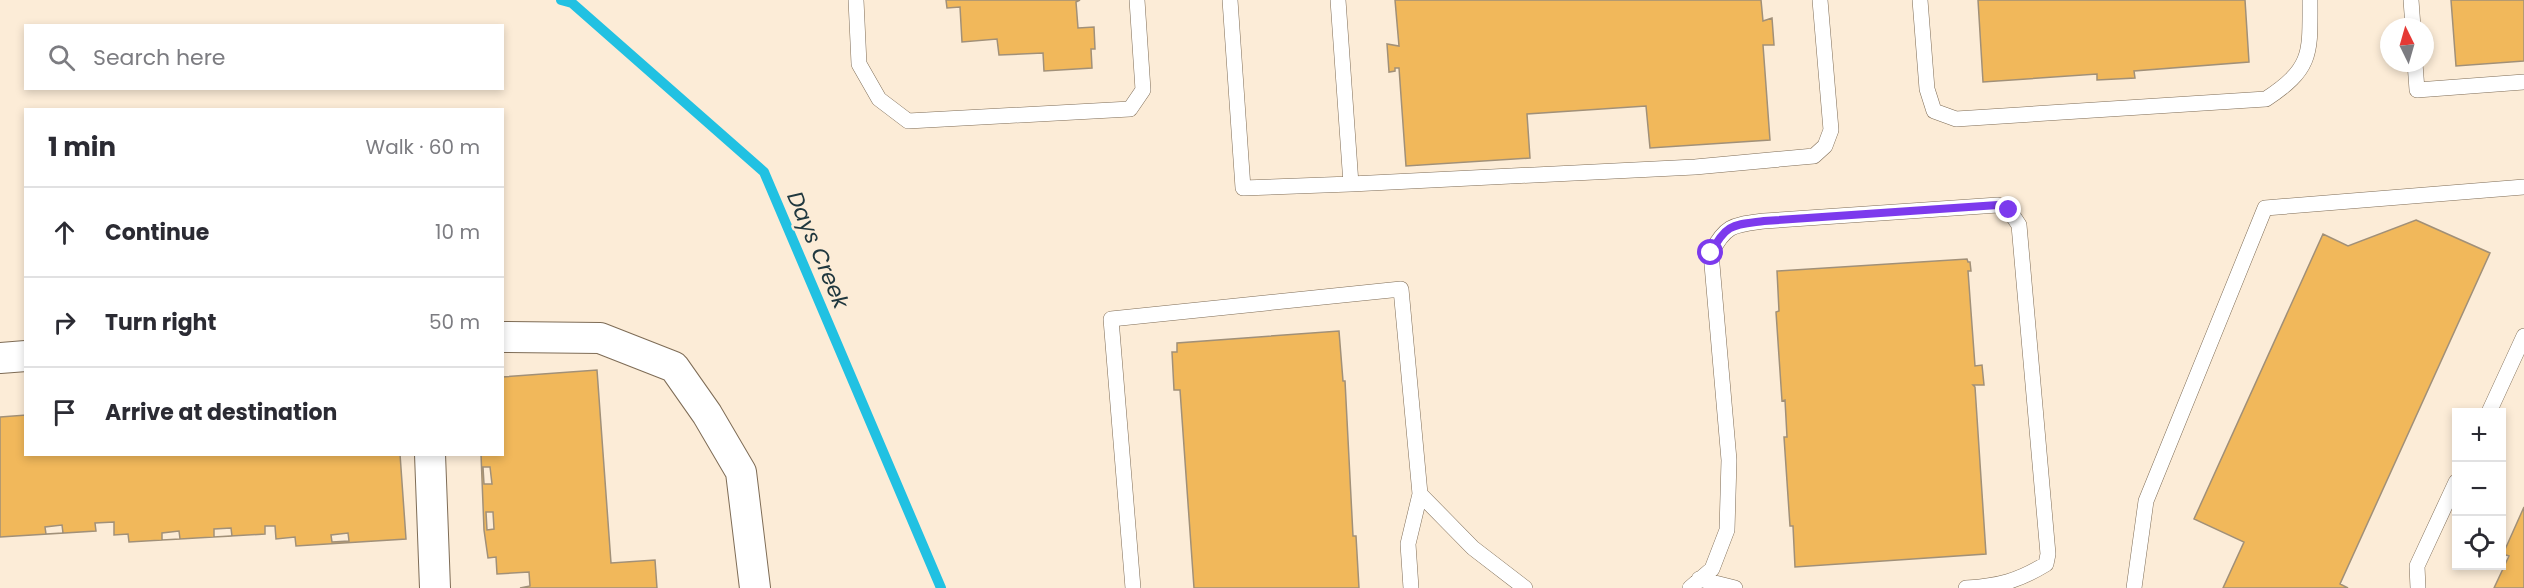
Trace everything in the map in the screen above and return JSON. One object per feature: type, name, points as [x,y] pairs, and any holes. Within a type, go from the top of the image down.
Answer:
[{"type":"street","points":[[504,337],[600,338],[674,367],[707,414],[741,472],[755,588]]},
{"type":"street","points":[[0,358],[24,356]]},
{"type":"street","points":[[430,456],[435,588]]},
{"type":"lane","points":[[856,0],[859,64],[879,99],[908,121],[1130,109],[1143,90],[1137,0]]},
{"type":"lane","points":[[1230,0],[1243,188],[1695,168],[1814,156],[1825,146],[1831,130],[1820,0]]},
{"type":"lane","points":[[1338,0],[1351,184]]},
{"type":"lane","points":[[1920,0],[1927,89],[1934,111],[1956,119],[2266,99],[2286,86],[2301,70],[2310,50],[2310,0]]},
{"type":"lane","points":[[2411,0],[2412,18]]},
{"type":"lane","points":[[2416,72],[2417,90],[2524,82]]},
{"type":"lane","points":[[2134,588],[2146,501],[2265,208],[2524,186]]},
{"type":"lane","points":[[1695,584],[1712,569],[1727,530],[1729,460],[1711,253],[1718,239],[1732,225],[1764,221],[1998,205],[2009,210],[2019,225],[2048,554],[2046,564],[2025,577],[1997,586],[1966,588]]},
{"type":"lane","points":[[1133,588],[1111,319],[1401,289],[1420,494],[1408,544],[1411,588]]},
{"type":"lane","points":[[2490,408],[2524,336]]},
{"type":"lane","points":[[2418,588],[2417,566],[2452,492]]},
{"type":"lane","points":[[1420,494],[1473,548],[1525,588]]},
{"type":"lane","points":[[1695,584],[1735,588]]},
{"type":"building","points":[[946,0],[1080,0],[1076,2],[1078,28],[1094,27],[1095,49],[1091,49],[1092,68],[1044,71],[1043,53],[999,55],[997,39],[962,42],[960,7],[947,8]]},
{"type":"building","points":[[1395,0],[1761,0],[1763,21],[1772,18],[1774,45],[1763,45],[1770,140],[1650,148],[1646,106],[1527,114],[1530,158],[1406,166],[1399,68],[1389,72],[1387,44],[1399,46]]},
{"type":"building","points":[[1978,0],[2245,0],[2249,62],[2134,71],[2135,78],[2097,80],[2097,74],[1983,82]]},
{"type":"building","points":[[2451,0],[2524,0],[2524,61],[2456,66]]},
{"type":"building","points":[[2416,220],[2490,253],[2340,584],[2348,588],[2223,588],[2244,542],[2194,519],[2323,234],[2348,246]]},
{"type":"building","points":[[1967,259],[1970,262],[1971,271],[1968,271],[1975,366],[1982,365],[1984,385],[1973,385],[1975,387],[1986,554],[1795,567],[1784,437],[1787,437],[1785,400],[1782,401],[1776,312],[1779,311],[1777,271]]},
{"type":"building","points":[[1339,331],[1343,381],[1345,381],[1353,536],[1356,536],[1359,588],[1194,588],[1180,390],[1174,390],[1172,352],[1177,352],[1177,343]]},
{"type":"building","points":[[597,370],[611,563],[655,560],[657,588],[520,588],[530,586],[529,572],[497,574],[496,557],[488,558],[484,530],[481,456],[504,456],[504,377]],"holes":[[[483,467],[490,467],[492,484],[484,484]],[[486,512],[493,512],[494,529],[487,530]]]},
{"type":"building","points":[[24,415],[24,456],[400,456],[406,539],[296,546],[295,537],[276,539],[275,526],[265,526],[265,534],[232,536],[231,528],[214,529],[214,537],[180,539],[129,542],[128,534],[114,535],[114,522],[95,523],[96,531],[0,537],[0,417]],"holes":[[[62,525],[63,533],[46,534],[45,527]],[[179,531],[180,539],[162,540],[162,533]],[[348,533],[349,541],[332,542],[331,535]]]},
{"type":"building","points":[[2524,507],[2524,588],[2494,588],[2502,570],[2506,570],[2509,556],[2506,555],[2506,547]]},
{"type":"waterway","name":"Days Creek","points":[[561,0],[572,3],[764,172],[941,588]]},
{"type":"route","points":[[1711,253],[1718,239],[1732,225],[1998,205],[2009,210]]}]
